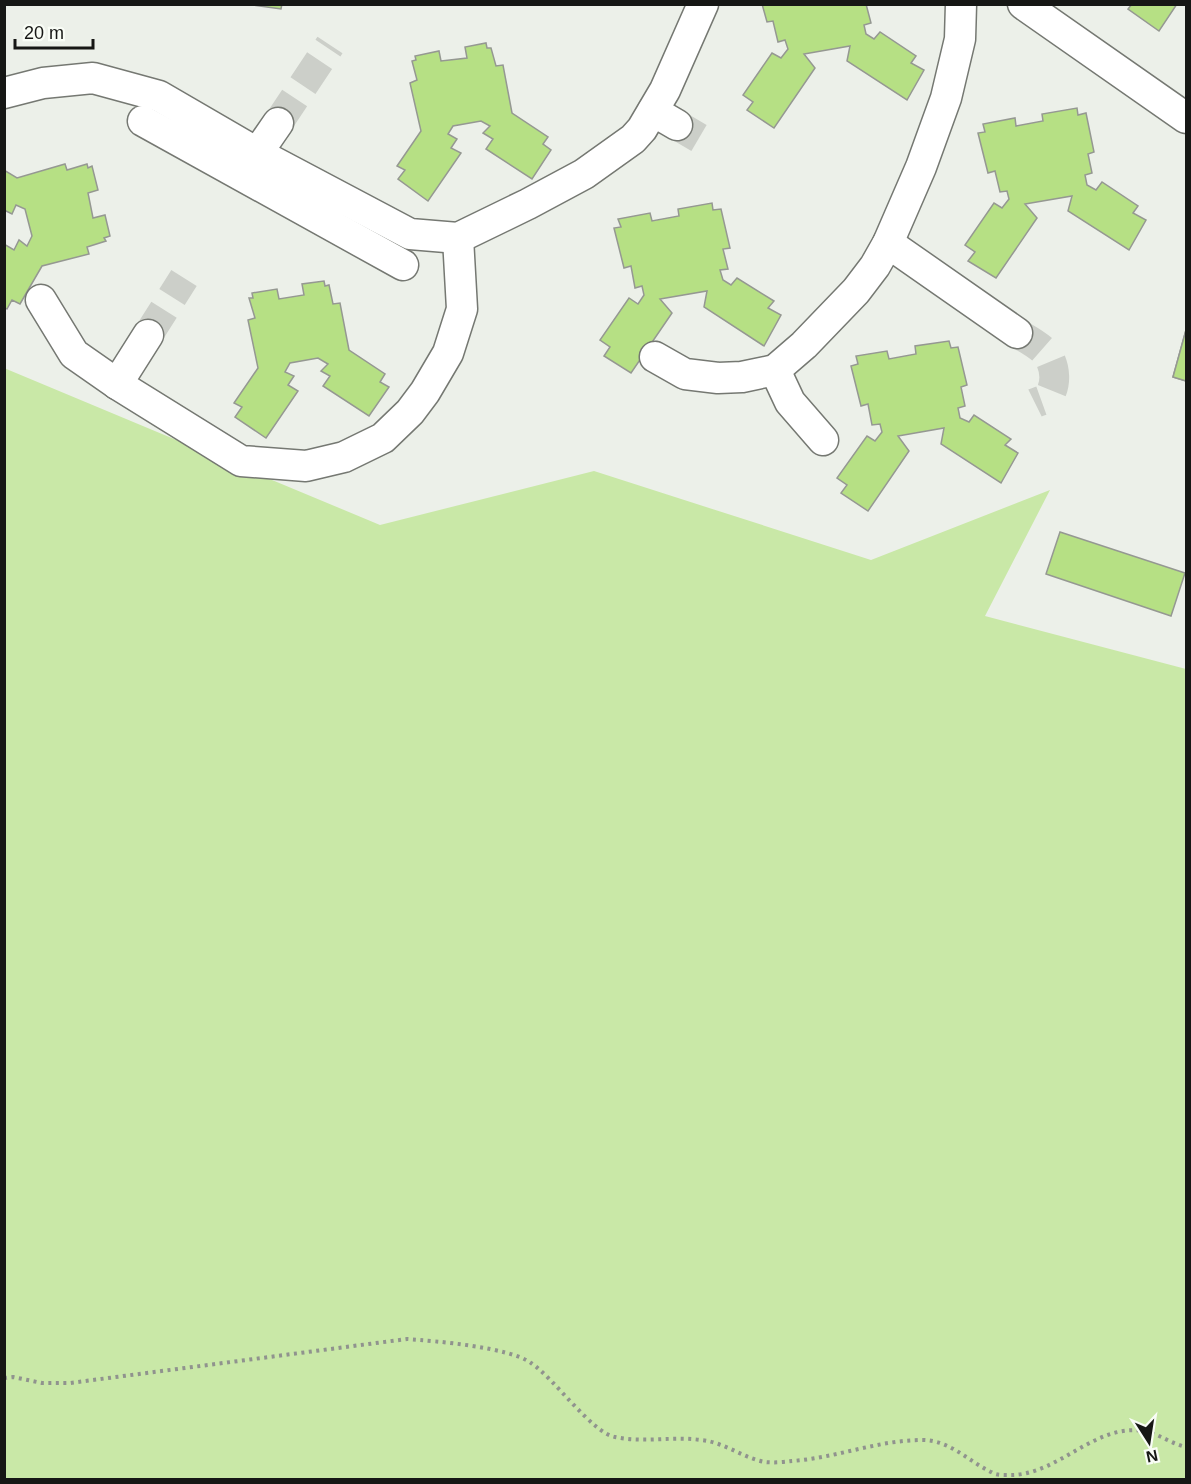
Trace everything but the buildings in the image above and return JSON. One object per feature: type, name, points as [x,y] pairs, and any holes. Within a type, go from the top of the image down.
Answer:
[{"type":"lane","points":[[143,121],[250,164],[410,234],[458,238],[584,174],[633,139],[642,129],[665,118],[665,90],[703,4]]},
{"type":"lane","points":[[655,357],[685,374],[718,378],[742,377],[775,370],[804,345],[856,291],[875,266],[888,243],[921,167],[946,98],[960,39],[960,4]]},
{"type":"lane","points":[[1023,4],[1058,16],[1186,118]]},
{"type":"lane","points":[[4,93],[43,83],[93,78],[159,96],[250,164],[403,265]]},
{"type":"lane","points":[[250,164],[279,123]]},
{"type":"lane","points":[[41,300],[74,354],[117,384],[241,461],[306,466],[344,457],[383,438],[410,412],[448,353],[462,309],[458,238]]},
{"type":"lane","points":[[888,243],[1017,333]]},
{"type":"lane","points":[[117,384],[148,335]]},
{"type":"lane","points":[[775,370],[790,402],[823,440]]},
{"type":"path","points":[[4,1378],[13,1377],[42,1383],[70,1383],[407,1339],[492,1350],[529,1361],[546,1374],[594,1424],[611,1437],[632,1440],[703,1440],[767,1462],[795,1461],[896,1442],[924,1440],[939,1442],[954,1449],[992,1473],[1016,1475],[1043,1468],[1098,1440],[1129,1431],[1152,1434],[1186,1448]]},
{"type":"green space","points":[[4,368],[380,525],[594,471],[871,560],[1050,490],[985,616],[1186,669],[1186,1479],[5,1479]]},
{"type":"tunnel","points":[[278,123],[330,45]]},
{"type":"tunnel","points":[[677,125],[699,138]]},
{"type":"tunnel","points":[[148,335],[184,278]]},
{"type":"tunnel","points":[[1017,333],[1045,352],[1053,367],[1054,380],[1051,392],[1047,398],[1035,403]]}]
